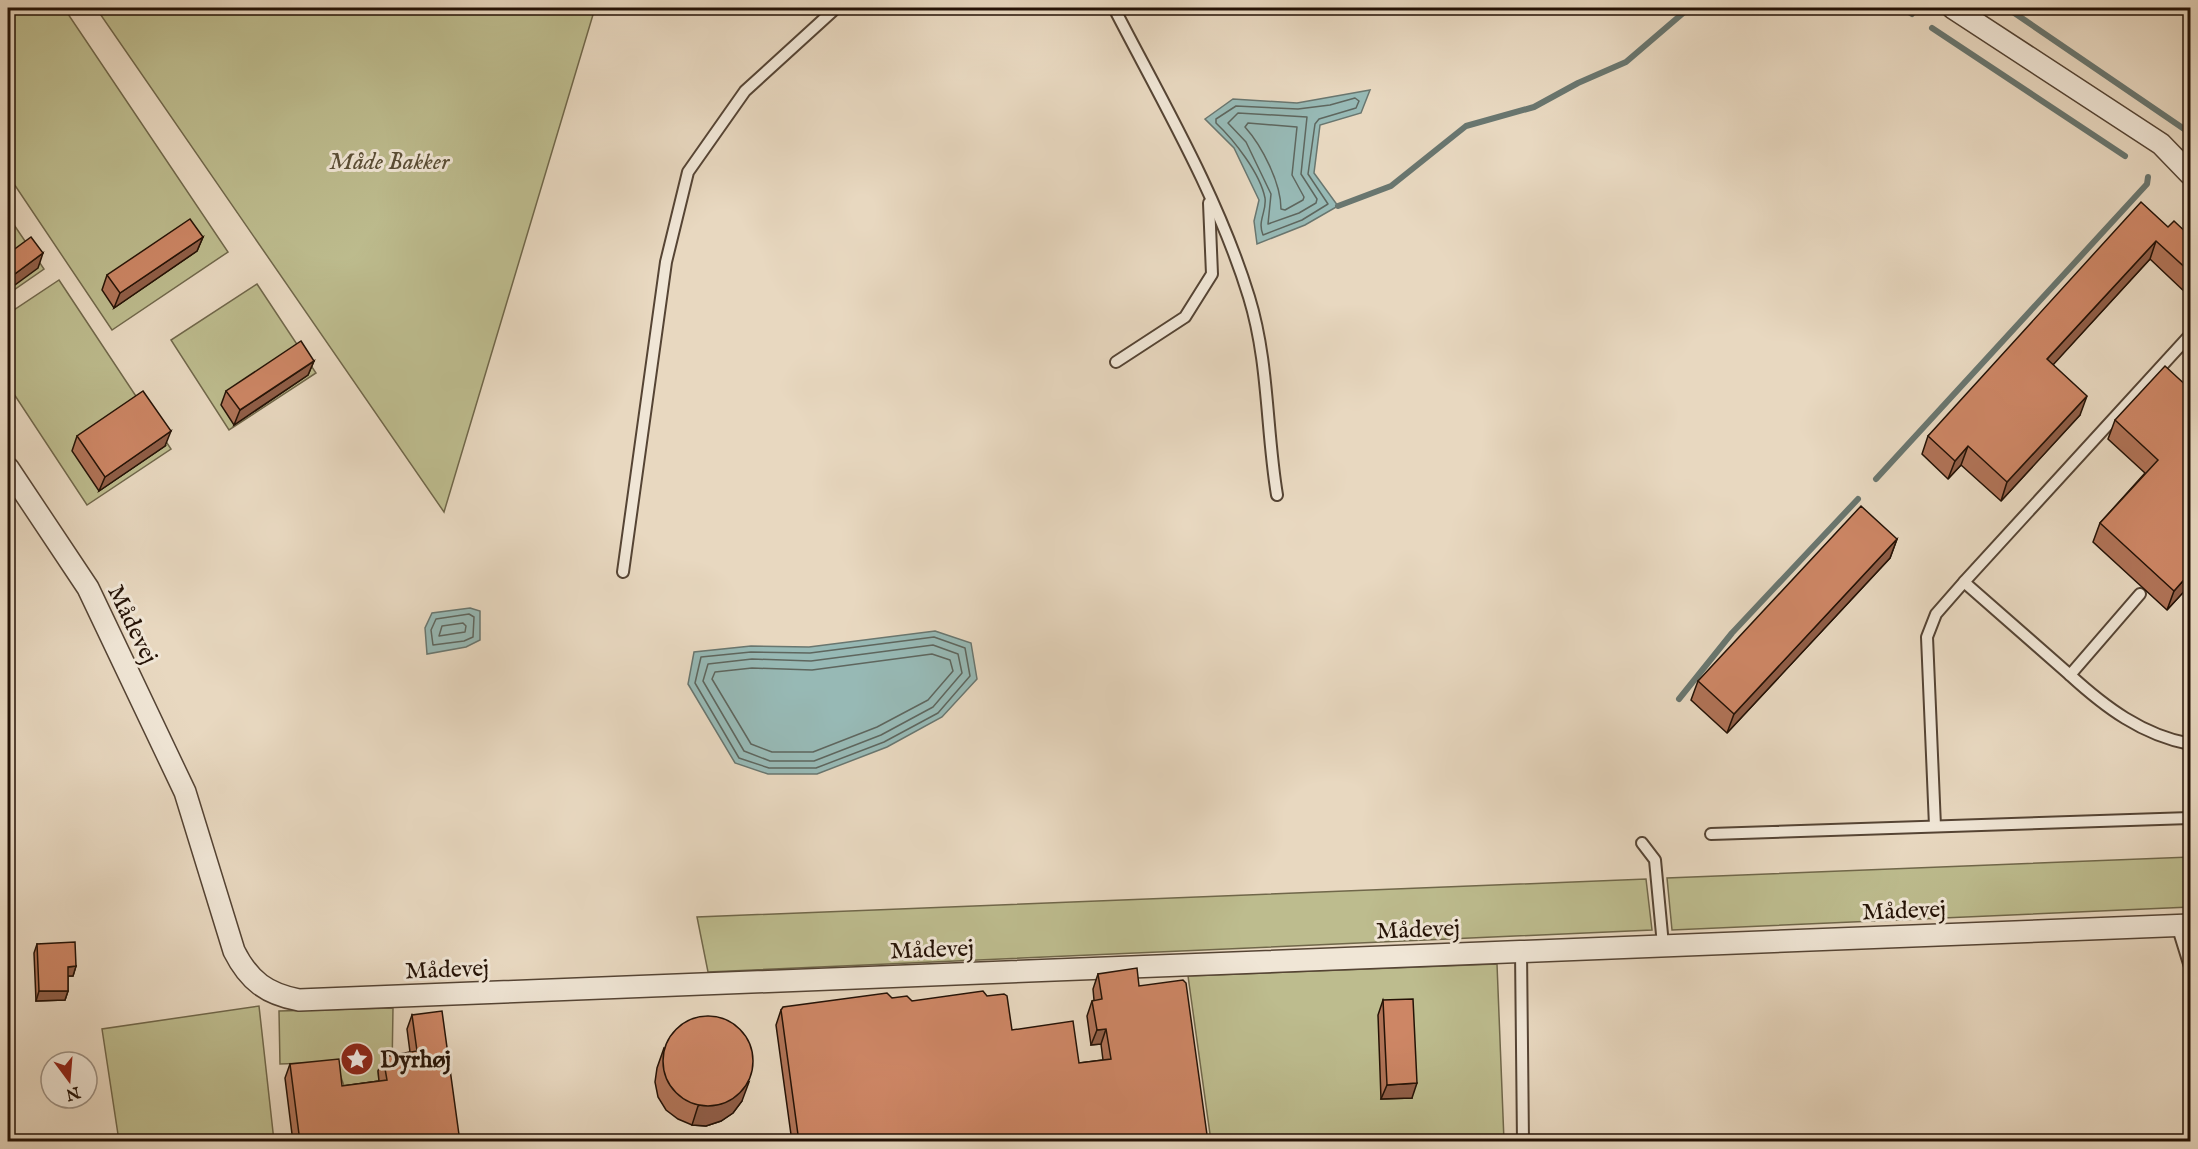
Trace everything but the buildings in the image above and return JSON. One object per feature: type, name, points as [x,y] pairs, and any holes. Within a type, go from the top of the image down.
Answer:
[{"type":"street","points":[[1953,8],[2161,144],[2190,174]]},
{"type":"street","name":"Mådevej","points":[[8,468],[88,588],[185,792],[234,951],[243,970],[259,986],[278,996],[299,1000],[2184,925]]},
{"type":"lane","points":[[623,572],[666,262],[688,172],[745,91],[836,8]]},
{"type":"lane","points":[[1114,8],[1208,193],[1249,297],[1265,367],[1271,461],[1276,495]]},
{"type":"lane","points":[[1116,362],[1185,317],[1212,274],[1208,193]]},
{"type":"lane","points":[[1935,826],[1927,637],[1936,614],[2188,342]]},
{"type":"lane","points":[[1964,582],[2104,707],[2166,740],[2190,744]]},
{"type":"lane","points":[[2070,675],[2140,594]]},
{"type":"lane","points":[[1712,834],[2190,818]]},
{"type":"lane","points":[[1642,843],[1655,860],[1663,945]]},
{"type":"lane","points":[[2184,925],[2190,967]]},
{"type":"lane","points":[[1521,951],[1523,1142]]},
{"type":"green space","points":[[8,8],[64,8],[228,252],[112,330],[8,175]]},
{"type":"green space","name":"Måde Bakker","points":[[96,8],[595,8],[444,512]]},
{"type":"green space","points":[[8,216],[44,269],[8,294]]},
{"type":"green space","points":[[59,280],[171,449],[87,505],[8,385],[8,314]]},
{"type":"green space","points":[[257,284],[316,373],[229,430],[171,340]]},
{"type":"green space","points":[[2190,857],[2190,907],[1672,930],[1667,878]]},
{"type":"green space","points":[[1646,879],[1652,930],[708,972],[697,917]]},
{"type":"green space","points":[[1497,964],[1504,1141],[1211,1141],[1188,976]]},
{"type":"green space","points":[[259,1006],[274,1141],[119,1141],[102,1029]]},
{"type":"green space","points":[[393,1008],[392,1070],[378,1071],[379,1081],[344,1086],[336,1062],[280,1064],[279,1011]]},
{"type":"water","points":[[1370,90],[1361,113],[1320,125],[1314,173],[1338,206],[1305,225],[1257,244],[1254,221],[1259,200],[1234,148],[1205,119],[1233,99],[1297,103]]},
{"type":"water","points":[[470,608],[480,611],[480,640],[466,647],[427,654],[425,628],[432,613]]},
{"type":"water","points":[[935,631],[971,643],[977,679],[942,717],[887,747],[817,774],[768,774],[735,763],[688,684],[694,652],[751,646],[809,647]]},
{"type":"waterway","points":[[1338,206],[1391,186],[1466,126],[1534,107],[1578,83],[1626,62],[1689,8]]},
{"type":"waterway","points":[[1902,8],[1912,14]]},
{"type":"waterway","points":[[2007,8],[2190,133]]},
{"type":"waterway","points":[[1932,28],[2125,156]]},
{"type":"waterway","points":[[1876,479],[2147,184],[2148,177]]},
{"type":"waterway","points":[[1679,699],[1732,633],[1858,499]]},
{"type":"place","name":"Dyrhøj","points":[[357,1059]]}]
